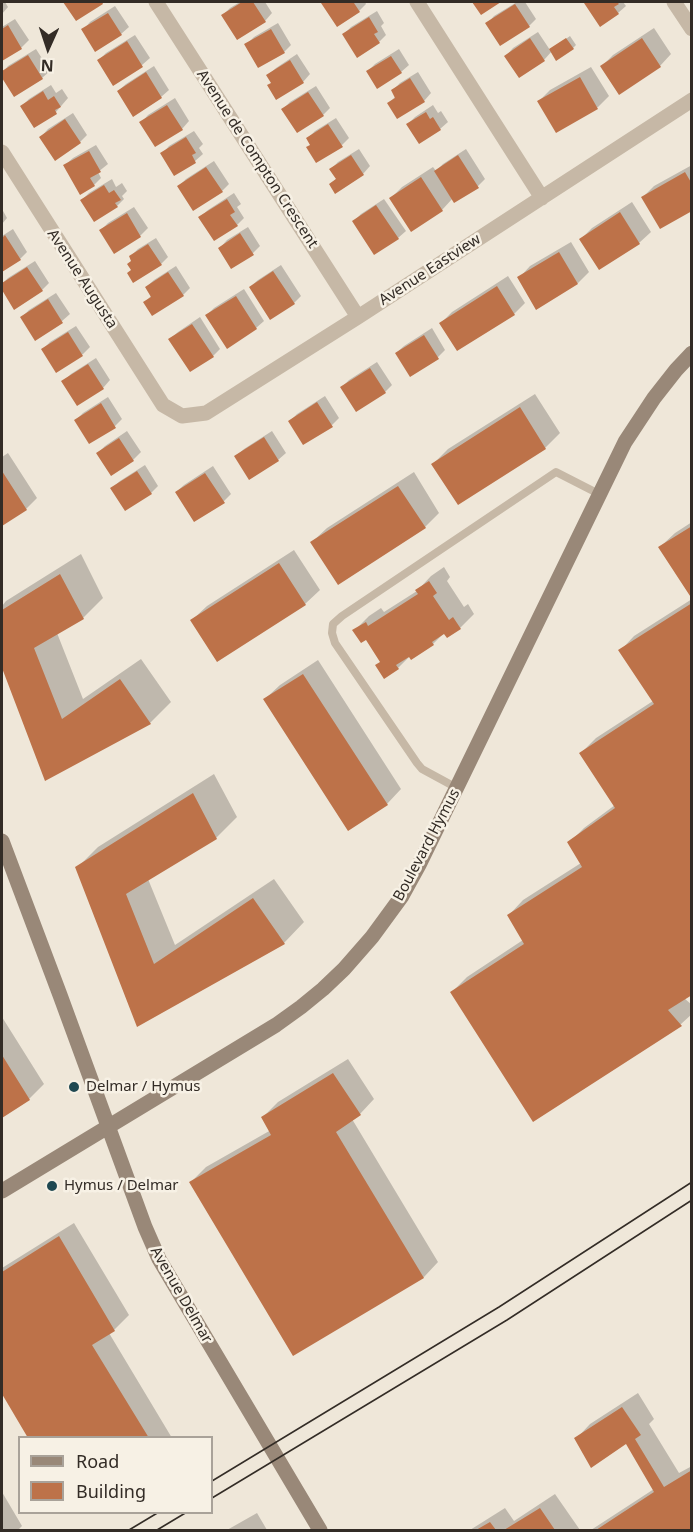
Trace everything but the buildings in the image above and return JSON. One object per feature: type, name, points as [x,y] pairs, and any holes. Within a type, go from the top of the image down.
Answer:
[{"type":"street","name":"Avenue de Compton Crescent","points":[[156,2],[358,317]]},
{"type":"street","points":[[417,2],[542,198]]},
{"type":"street","points":[[674,2],[692,28]]},
{"type":"street","name":"Avenue Eastview","points":[[163,405],[182,416],[206,413],[692,100]]},
{"type":"street","name":"Avenue Augusta","points":[[2,152],[163,405]]},
{"type":"street","name":"Boulevard Hymus","points":[[2,1191],[276,1025],[334,979],[372,937],[402,896],[424,855],[634,426],[664,384],[692,353]]},
{"type":"street","name":"Avenue Delmar","points":[[2,841],[145,1227],[159,1259],[320,1530]]},
{"type":"lane","points":[[457,788],[422,769],[417,763],[335,643],[332,633],[333,624],[556,472],[599,494]]},
{"type":"tram line","points":[[213,1480],[499,1307],[692,1182]]},
{"type":"tram line","points":[[213,1497],[507,1320],[692,1200]]},
{"type":"tram line","points":[[129,1530],[156,1514]]},
{"type":"tram line","points":[[157,1530],[184,1514]]},
{"type":"place","name":"Delmar / Hymus","points":[[74,1087]]},
{"type":"place","name":"Hymus / Delmar","points":[[52,1186]]}]
